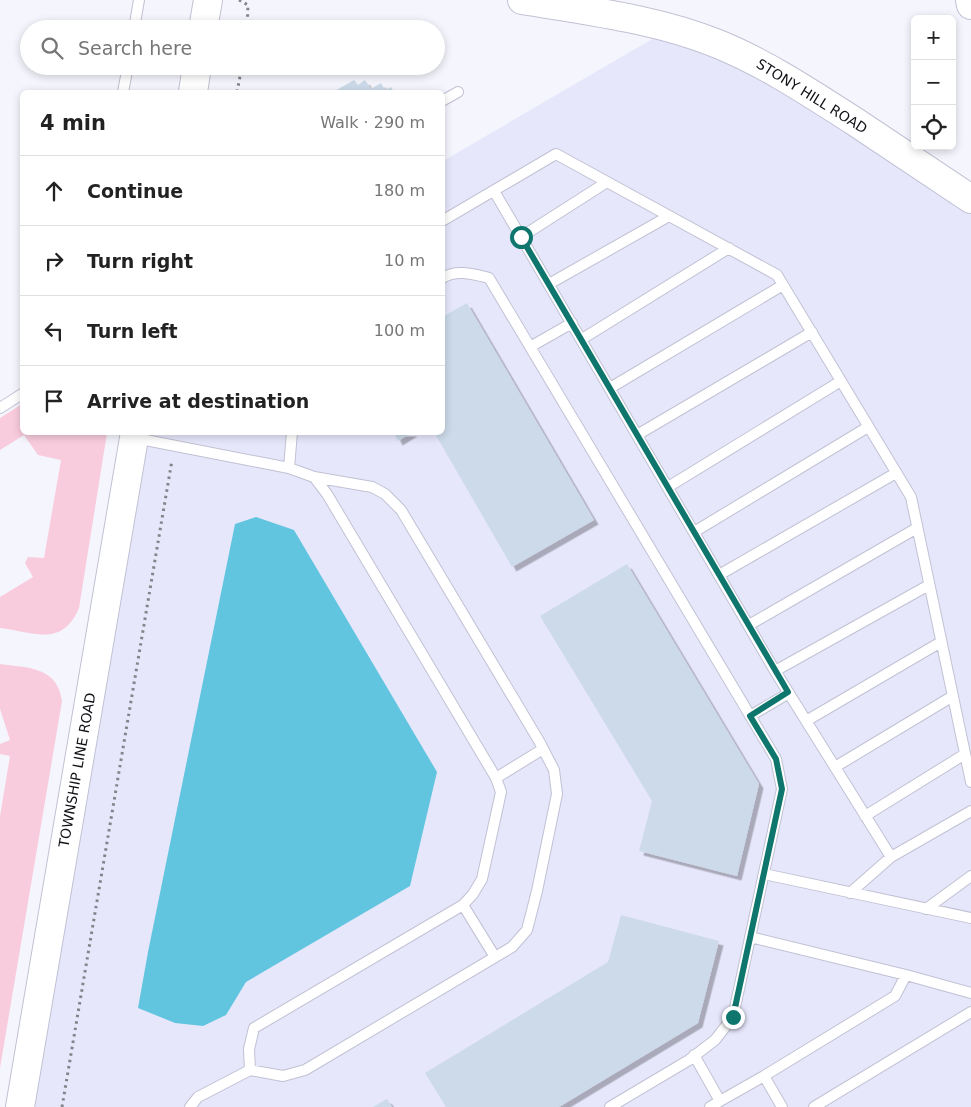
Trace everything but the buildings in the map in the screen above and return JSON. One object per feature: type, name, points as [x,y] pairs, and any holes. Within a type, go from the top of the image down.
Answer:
[{"type":"main road","points":[[205,20],[208,0]]},
{"type":"main road","name":"STONY HILL ROAD","points":[[522,0],[610,14],[671,28],[752,58],[801,86],[965,195]]},
{"type":"main road","points":[[970,0],[971,6]]},
{"type":"main road","points":[[193,90],[196,75]]},
{"type":"main road","name":"TOWNSHIP LINE ROAD","points":[[20,1107],[134,435]]},
{"type":"lane","points":[[136,20],[139,0]]},
{"type":"lane","points":[[123,90],[126,75]]},
{"type":"lane","points":[[445,99],[458,92]]},
{"type":"lane","points":[[445,219],[556,154],[777,275],[910,497],[971,782]]},
{"type":"lane","points":[[521,237],[607,182]]},
{"type":"lane","points":[[494,191],[788,692],[891,857]]},
{"type":"lane","points":[[549,284],[668,216]]},
{"type":"lane","points":[[582,340],[729,248]]},
{"type":"lane","points":[[445,276],[468,272],[489,278],[776,759],[782,789],[733,1017],[715,1040],[610,1107]]},
{"type":"lane","points":[[610,388],[783,285]]},
{"type":"lane","points":[[530,348],[572,323]]},
{"type":"lane","points":[[637,435],[812,332]]},
{"type":"lane","points":[[668,487],[841,381]]},
{"type":"lane","points":[[0,408],[20,395]]},
{"type":"lane","points":[[694,532],[868,427]]},
{"type":"lane","points":[[134,435],[175,446],[290,468],[314,477],[372,487],[385,494],[401,510],[543,749],[554,770],[557,794],[527,930],[512,947],[305,1070],[283,1076],[250,1070],[198,1097],[190,1107]]},
{"type":"lane","points":[[290,468],[292,435]]},
{"type":"lane","points":[[719,575],[896,473]]},
{"type":"lane","points":[[250,1070],[249,1049],[254,1028],[463,905],[473,894],[482,879],[500,792],[496,778],[327,494],[314,477]]},
{"type":"lane","points":[[749,625],[917,528]]},
{"type":"lane","points":[[776,671],[929,585]]},
{"type":"lane","points":[[806,721],[941,642]]},
{"type":"lane","points":[[750,716],[788,692]]},
{"type":"lane","points":[[835,767],[953,696]]},
{"type":"lane","points":[[496,778],[543,749]]},
{"type":"lane","points":[[865,816],[965,754]]},
{"type":"lane","points":[[850,893],[891,857],[971,811]]},
{"type":"lane","points":[[764,874],[971,918]]},
{"type":"lane","points":[[926,909],[971,876]]},
{"type":"lane","points":[[463,905],[495,957]]},
{"type":"lane","points":[[750,937],[971,993]]},
{"type":"lane","points":[[710,1107],[895,996],[906,975]]},
{"type":"lane","points":[[814,1107],[971,1012]]},
{"type":"lane","points":[[694,1055],[720,1101]]},
{"type":"lane","points":[[764,1076],[782,1107]]},
{"type":"path","points":[[239,0],[248,6],[247,20]]},
{"type":"path","points":[[237,90],[240,75]]},
{"type":"path","points":[[62,1107],[175,446]]},
{"type":"shaded area","points":[[671,28],[971,200],[971,1107],[20,1107],[135,435],[445,435],[445,160]]},
{"type":"shaded area","points":[[20,405],[20,435],[24,435],[0,450],[0,418]]},
{"type":"shaded area","points":[[24,435],[107,435],[79,608],[72,621],[64,629],[46,634],[0,628],[0,597],[33,577],[25,563],[28,557],[44,558],[61,460],[38,455]]},
{"type":"shaded area","points":[[0,664],[31,668],[48,675],[59,690],[62,701],[0,1068],[0,816],[10,756],[0,754],[0,744],[10,740],[0,709]]},
{"type":"water","points":[[256,517],[294,530],[437,772],[410,886],[246,982],[226,1015],[203,1026],[175,1023],[138,1008],[235,524]]},
{"type":"route","points":[[521,237],[788,692],[750,716],[776,759],[782,789],[733,1017]]}]
